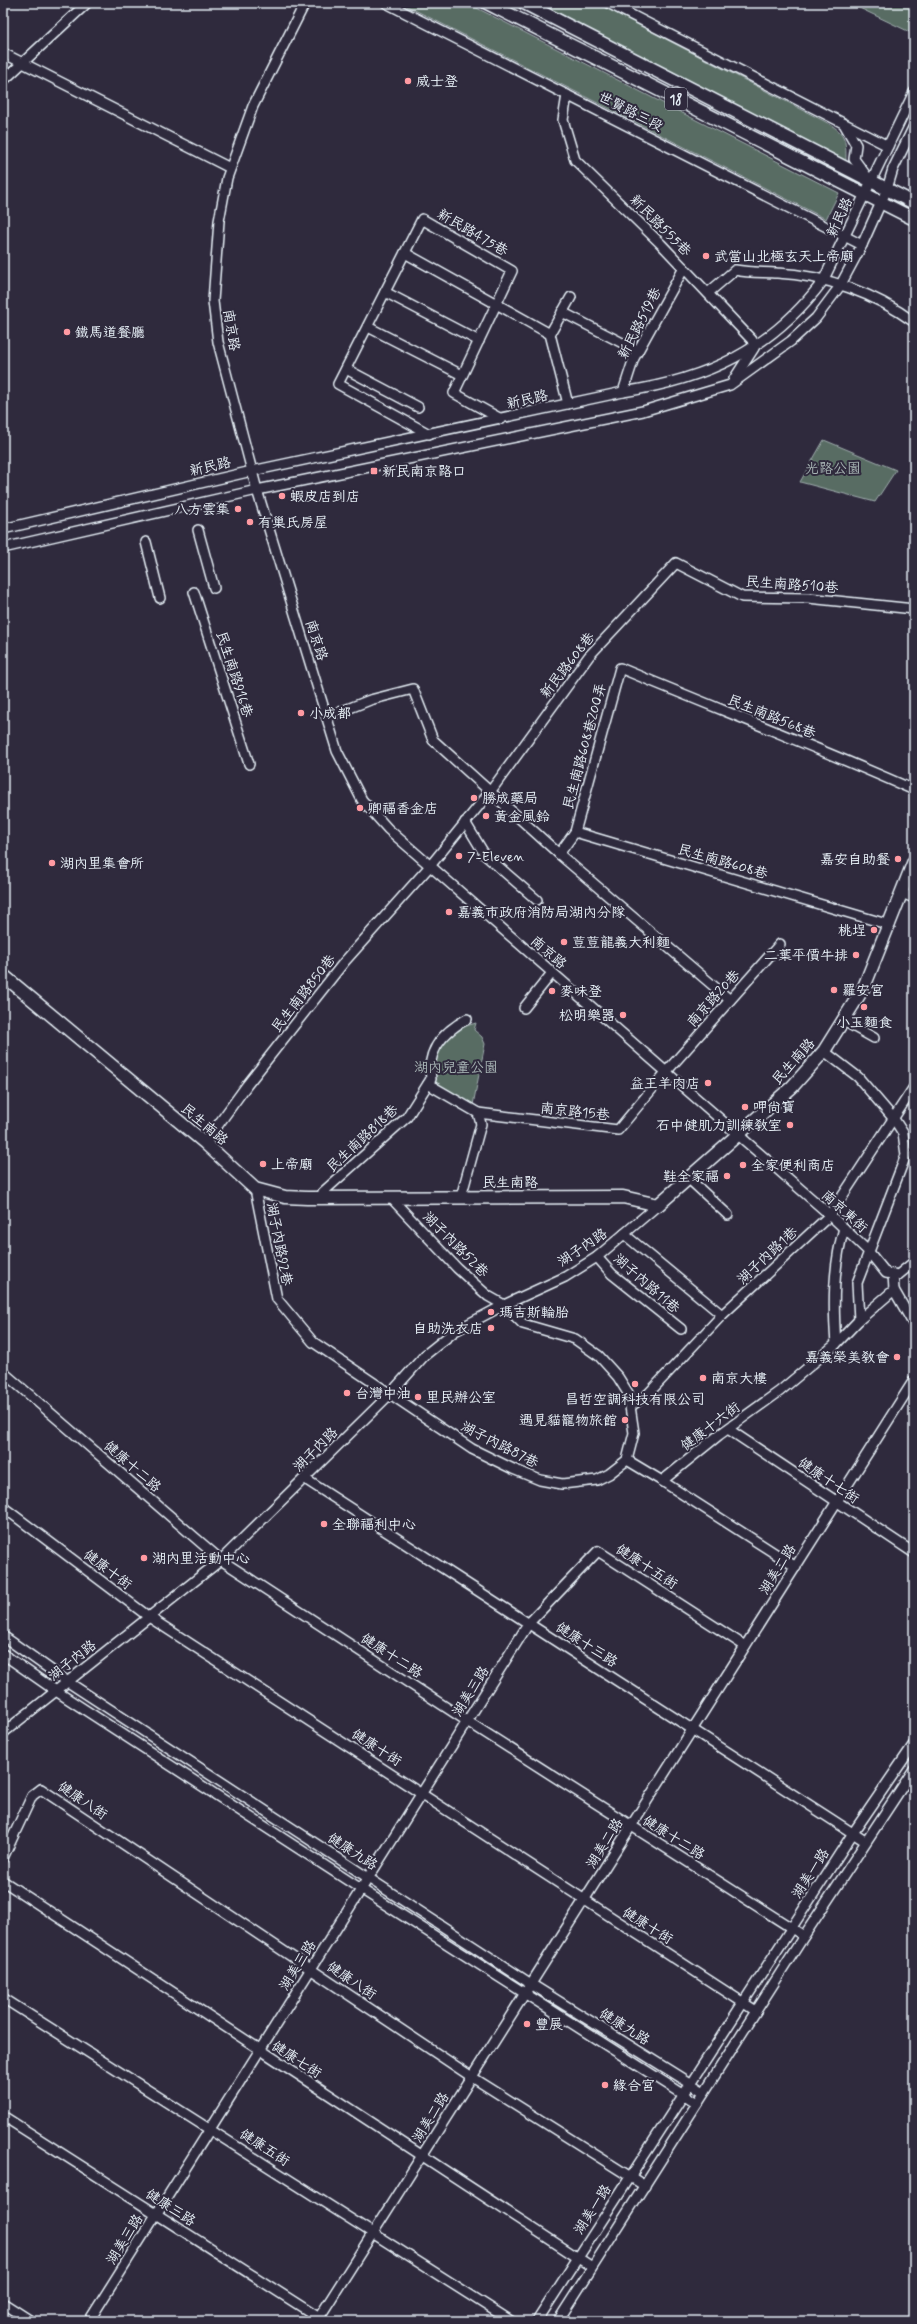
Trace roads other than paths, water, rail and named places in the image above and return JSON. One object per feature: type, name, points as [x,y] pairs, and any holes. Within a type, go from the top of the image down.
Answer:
[{"type":"main road","name":"18","points":[[487,3],[914,220]]},
{"type":"main road","name":"18","points":[[524,3],[914,203]]},
{"type":"main road","name":"民生南路","points":[[3,975],[205,1142],[255,1189],[285,1197],[392,1199],[461,1197],[622,1197],[658,1205],[792,1087],[824,1052],[842,1020],[864,987],[890,925],[914,861]]},
{"type":"street","points":[[3,81],[87,3]]},
{"type":"street","name":"南京路","points":[[305,3],[253,106],[230,168],[219,221],[213,301],[218,342],[257,490],[337,751],[362,800],[388,829],[552,973],[667,1071],[737,1136]]},
{"type":"street","name":"世賢路三段","points":[[386,3],[845,238],[862,245]]},
{"type":"street","points":[[608,3],[888,146]]},
{"type":"street","points":[[3,54],[230,168]]},
{"type":"street","name":"新民路","points":[[3,529],[252,471],[681,380],[729,362],[754,348],[779,330],[809,300],[823,281],[872,182],[914,92]]},
{"type":"street","name":"新民路555巷","points":[[567,95],[563,120],[575,160],[708,293],[752,340],[754,348]]},
{"type":"street","points":[[844,124],[856,146],[854,159],[859,168],[872,182]]},
{"type":"street","points":[[3,548],[257,490],[643,411],[730,385],[791,340],[816,318],[840,286],[862,245],[887,189],[893,169],[914,126]]},
{"type":"street","name":"新民路475巷","points":[[429,434],[338,384],[422,219],[512,271],[454,393],[501,419]]},
{"type":"street","points":[[405,253],[550,334]]},
{"type":"street","name":"新民路519巷","points":[[623,392],[638,351],[684,268]]},
{"type":"street","points":[[708,293],[735,270],[748,273],[777,273],[823,281],[840,286],[887,304],[914,322]]},
{"type":"street","points":[[385,292],[478,340]]},
{"type":"street","points":[[568,404],[550,334],[571,297]]},
{"type":"street","points":[[562,312],[638,351]]},
{"type":"street","points":[[368,327],[462,375]]},
{"type":"street","points":[[730,385],[754,348]]},
{"type":"street","points":[[346,369],[418,407]]},
{"type":"street","points":[[198,530],[214,588]]},
{"type":"street","points":[[146,542],[160,598]]},
{"type":"street","name":"民生南路510巷","points":[[676,562],[742,597],[808,598],[914,609]]},
{"type":"street","name":"新民路608巷","points":[[465,822],[490,792],[589,656],[676,562]]},
{"type":"street","name":"民生南路916巷","points":[[194,592],[249,764]]},
{"type":"street","name":"民生南路568巷","points":[[620,668],[808,746],[848,761],[914,790]]},
{"type":"street","name":"民生南路608巷200弄","points":[[575,832],[620,668]]},
{"type":"street","points":[[327,717],[370,700],[413,689],[433,740],[559,854],[730,1000]]},
{"type":"street","points":[[465,822],[485,855],[537,900]]},
{"type":"street","name":"民生南路850巷","points":[[205,1142],[345,961],[430,866],[465,822]]},
{"type":"street","points":[[559,854],[575,832]]},
{"type":"street","name":"民生南路608巷","points":[[575,832],[890,925]]},
{"type":"street","points":[[902,893],[914,898]]},
{"type":"street","name":"南京路20巷","points":[[667,1071],[780,944]]},
{"type":"street","points":[[524,1008],[552,973]]},
{"type":"street","points":[[428,1084],[431,1079],[428,1064],[437,1045],[450,1028],[467,1019]]},
{"type":"street","points":[[842,1020],[874,1038]]},
{"type":"street","points":[[824,1052],[858,1077],[894,1119],[904,1133],[910,1157],[857,1283],[859,1320]]},
{"type":"street","name":"南京路15巷","points":[[428,1084],[478,1113],[618,1130],[667,1071]]},
{"type":"street","name":"民生南路818巷","points":[[321,1198],[322,1192],[407,1117],[428,1084]]},
{"type":"street","name":"湖子內路1巷","points":[[631,1406],[648,1394],[722,1315],[830,1215],[914,1087]]},
{"type":"street","points":[[461,1197],[481,1124],[478,1113]]},
{"type":"street","name":"南京東街","points":[[737,1136],[830,1215],[869,1252],[886,1273],[893,1274]]},
{"type":"street","points":[[688,1178],[728,1215]]},
{"type":"street","name":"湖子內路92巷","points":[[255,1189],[277,1299],[313,1342],[390,1394]]},
{"type":"street","name":"湖子內路52巷","points":[[392,1199],[457,1268],[488,1296],[504,1305],[523,1324],[575,1339],[599,1356],[618,1377],[628,1393],[634,1433],[627,1460]]},
{"type":"street","name":"湖子內路","points":[[3,1733],[221,1560],[390,1394],[425,1355],[455,1331],[504,1305],[565,1276],[597,1257],[658,1205]]},
{"type":"street","points":[[836,1344],[833,1308],[839,1246],[844,1228]]},
{"type":"street","points":[[624,1234],[722,1315]]},
{"type":"street","name":"湖子內路11巷","points":[[597,1257],[612,1274],[681,1329]]},
{"type":"street","points":[[914,1262],[898,1275],[893,1274],[894,1290],[914,1325]]},
{"type":"street","name":"健康十六街","points":[[662,1481],[728,1429],[776,1394],[836,1344],[859,1320],[894,1290]]},
{"type":"street","name":"健康十二路","points":[[3,1372],[221,1560],[467,1721],[792,1927]]},
{"type":"street","name":"湖美二路","points":[[320,2320],[373,2233],[914,1380]]},
{"type":"street","name":"湖子內路87巷","points":[[390,1394],[472,1448],[513,1470],[540,1480],[562,1484],[597,1480],[609,1474],[627,1460]]},
{"type":"street","name":"健康十七街","points":[[728,1429],[914,1554]]},
{"type":"street","points":[[627,1460],[796,1567]]},
{"type":"street","name":"健康十三路","points":[[305,1479],[853,1833]]},
{"type":"street","name":"健康十街","points":[[3,1507],[149,1617],[422,1792],[584,1901],[743,2002]]},
{"type":"street","name":"健康十五街","points":[[529,1623],[598,1551],[745,1646]]},
{"type":"street","name":"湖美三路","points":[[89,2321],[310,1968],[529,1623]]},
{"type":"street","name":"健康九路","points":[[3,1636],[68,1682],[368,1878],[531,1984],[690,2083]]},
{"type":"street","name":"健康九路","points":[[3,1654],[56,1691],[361,1889],[697,2103]]},
{"type":"street","name":"湖美一路","points":[[536,2321],[853,1833],[914,1744]]},
{"type":"street","points":[[558,2321],[804,1936],[914,1769]]},
{"type":"street","name":"健康八街","points":[[3,1858],[32,1796],[41,1789],[472,2077],[630,2176]]},
{"type":"street","points":[[853,1833],[865,1842]]},
{"type":"street","name":"健康七街","points":[[3,1881],[259,2051],[578,2258]]},
{"type":"street","points":[[792,1927],[804,1936]]},
{"type":"street","name":"健康五街","points":[[3,1998],[210,2128],[511,2321]]},
{"type":"street","points":[[743,2002],[756,2011]]},
{"type":"street","points":[[690,2083],[704,2092]]},
{"type":"street","name":"健康三路","points":[[3,2116],[320,2320]]},
{"type":"street","points":[[630,2176],[644,2186]]},
{"type":"street","points":[[578,2258],[592,2267]]},
{"type":"street","points":[[3,2303],[31,2321]]},
{"type":"place","name":"威士登","points":[[408,81]]},
{"type":"place","name":"武當山北極玄天上帝廟","points":[[706,256]]},
{"type":"place","name":"鐵馬道餐廳","points":[[67,332]]},
{"type":"place","name":"新民南京路口","points":[[374,471]]},
{"type":"place","name":"蝦皮店到店","points":[[282,496]]},
{"type":"place","name":"八方雲集","points":[[238,509]]},
{"type":"place","name":"有巢氏房屋","points":[[250,522]]},
{"type":"place","name":"小成都","points":[[301,713]]},
{"type":"place","name":"勝成藥局","points":[[474,798]]},
{"type":"place","name":"卿福香金店","points":[[360,808]]},
{"type":"place","name":"黃金風鈴","points":[[486,816]]},
{"type":"place","name":"7-Eleven","points":[[459,856]]},
{"type":"place","name":"嘉安自助餐","points":[[898,859]]},
{"type":"place","name":"湖內里集會所","points":[[52,863]]},
{"type":"place","name":"嘉義市政府消防局湖內分隊","points":[[449,912]]},
{"type":"place","name":"桃埕","points":[[874,930]]},
{"type":"place","name":"荳荳龍義大利麵","points":[[564,942]]},
{"type":"place","name":"二葉平價牛排","points":[[856,955]]},
{"type":"place","name":"羅安宮","points":[[834,990]]},
{"type":"place","name":"麥味登","points":[[552,991]]},
{"type":"place","name":"小玉麵食","points":[[864,1007]]},
{"type":"place","name":"松明樂器","points":[[623,1015]]},
{"type":"place","name":"益王羊肉店","points":[[708,1083]]},
{"type":"place","name":"呷尚寶","points":[[745,1107]]},
{"type":"place","name":"石中健肌力訓練教室","points":[[790,1125]]},
{"type":"place","name":"上帝廟","points":[[263,1164]]},
{"type":"place","name":"全家便利商店","points":[[743,1165]]},
{"type":"place","name":"鞋全家福","points":[[727,1176]]},
{"type":"place","name":"瑪吉斯輪胎","points":[[491,1312]]},
{"type":"place","name":"自助洗衣店","points":[[491,1328]]},
{"type":"place","name":"嘉義榮美教會","points":[[897,1357]]},
{"type":"place","name":"南京大樓","points":[[703,1378]]},
{"type":"place","name":"昌哲空調科技有限公司","points":[[635,1384]]},
{"type":"place","name":"台灣中油","points":[[347,1393]]},
{"type":"place","name":"里民辦公室","points":[[418,1397]]},
{"type":"place","name":"遇見貓寵物旅館","points":[[625,1420]]},
{"type":"place","name":"全聯福利中心","points":[[324,1524]]},
{"type":"place","name":"湖內里活動中心","points":[[144,1558]]},
{"type":"place","name":"豐展","points":[[527,2024]]},
{"type":"place","name":"緣合宮","points":[[605,2085]]},
{"type":"park label","name":"光路公園","points":[[833,468]]},
{"type":"park label","name":"湖內兒童公園","points":[[456,1067]]}]
